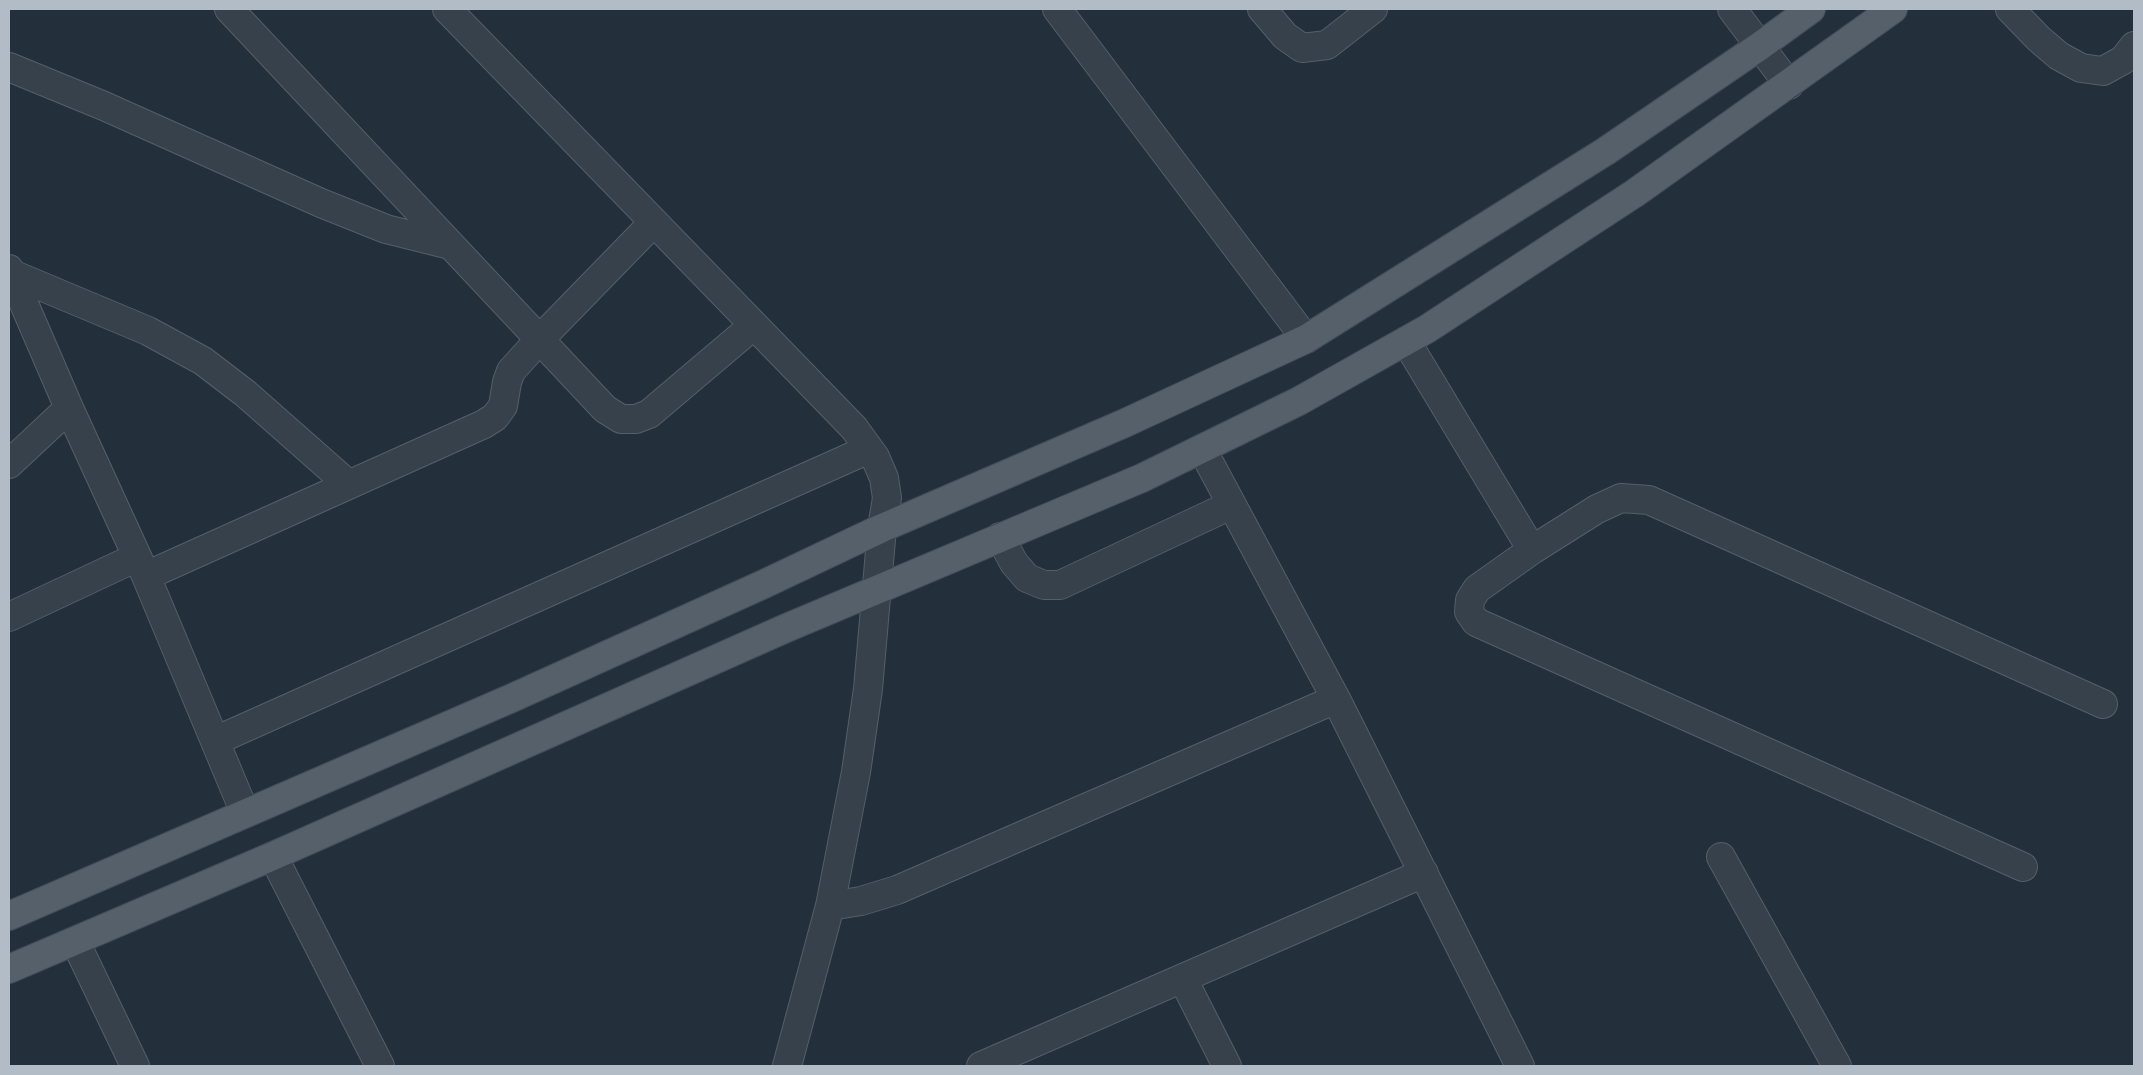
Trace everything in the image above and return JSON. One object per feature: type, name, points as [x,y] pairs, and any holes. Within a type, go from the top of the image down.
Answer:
[{"type":"main road","points":[[9,916],[512,698],[764,584],[882,528],[1125,422],[1306,339],[1606,151],[1811,9]]},
{"type":"main road","points":[[9,969],[273,856],[876,590],[1142,478],[1299,401],[1436,324],[1635,193],[1893,9]]},
{"type":"street","points":[[229,9],[605,409],[621,419],[636,419],[649,414],[754,326]]},
{"type":"street","points":[[447,9],[854,428],[876,462],[887,498],[882,528],[868,689],[856,772],[830,906],[787,1066]]},
{"type":"street","points":[[1056,9],[1306,339]]},
{"type":"street","points":[[1262,9],[1285,36],[1302,48],[1327,45],[1373,9]]},
{"type":"street","points":[[1732,9],[1789,85]]},
{"type":"street","points":[[2010,9],[2038,39],[2059,56],[2081,68],[2103,71],[2123,60],[2134,46]]},
{"type":"street","points":[[9,67],[104,106],[386,229],[450,244]]},
{"type":"street","points":[[9,617],[348,484],[484,424],[495,417],[503,406],[511,371],[653,223]]},
{"type":"street","points":[[10,271],[148,331],[203,361],[246,394],[348,484]]},
{"type":"street","points":[[10,271],[69,408],[141,566],[245,813]]},
{"type":"street","points":[[1406,341],[1532,550]]},
{"type":"street","points":[[9,464],[69,408]]},
{"type":"street","points":[[1202,449],[1336,699],[1520,1066]]},
{"type":"street","points":[[221,755],[876,462]]},
{"type":"street","points":[[2023,867],[1476,622],[1469,612],[1470,600],[1477,589],[1532,550],[1597,509],[1621,498],[1649,500],[2103,704]]},
{"type":"street","points":[[1000,538],[1014,563],[1027,578],[1044,586],[1060,584],[1231,505]]},
{"type":"street","points":[[830,906],[861,901],[897,890],[1336,699]]},
{"type":"street","points":[[273,856],[380,1066]]},
{"type":"street","points":[[1721,857],[1837,1066]]},
{"type":"street","points":[[981,1066],[1424,873]]},
{"type":"street","points":[[75,941],[135,1066]]},
{"type":"street","points":[[1183,979],[1226,1066]]}]
